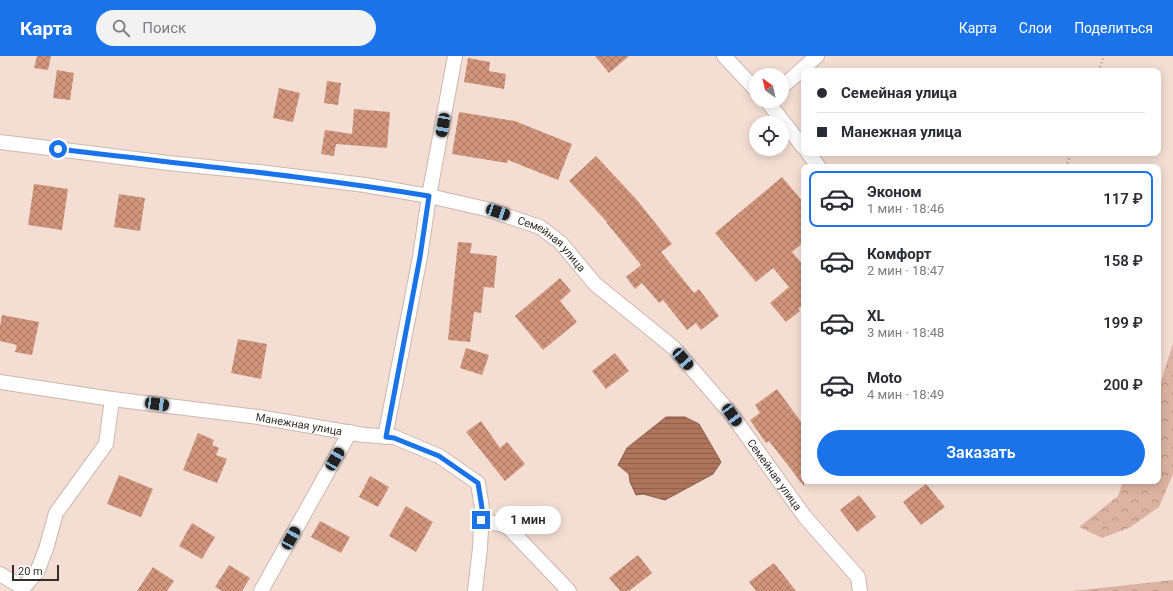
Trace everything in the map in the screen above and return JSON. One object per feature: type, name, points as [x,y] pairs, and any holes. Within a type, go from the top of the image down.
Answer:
[{"type":"street","points":[[386,437],[420,257],[429,196],[455,56]]},
{"type":"street","points":[[724,56],[749,83]]},
{"type":"street","points":[[803,68],[817,56]]},
{"type":"street","points":[[789,81],[801,70]]},
{"type":"street","points":[[773,108],[801,144]]},
{"type":"street","name":"Семейная улица","points":[[0,142],[168,163],[267,173],[429,196],[486,209],[540,227],[561,243],[595,284],[674,348],[732,415],[805,517],[858,577],[860,591]]},
{"type":"street","points":[[810,156],[817,164]]},
{"type":"street","name":"Манежная улица","points":[[0,382],[112,399],[258,417],[394,438],[439,456],[478,483],[482,508],[475,591]]},
{"type":"street","points":[[0,574],[23,588],[37,572],[46,549],[56,513],[106,444],[112,399]]},
{"type":"street","points":[[261,591],[350,432]]},
{"type":"street","points":[[481,520],[507,526],[569,591]]},
{"type":"path","points":[[1100,68],[1104,56]]},
{"type":"green space","points":[[1173,343],[1173,474],[1159,507],[1129,528],[1102,538],[1079,527],[1118,496],[1122,484],[1161,484],[1161,381]]},
{"type":"green space","points":[[1173,580],[1173,591],[1073,591]]},
{"type":"shaded area","points":[[666,417],[685,417],[699,424],[721,462],[713,474],[665,500],[643,494],[636,495],[630,482],[629,474],[618,465],[627,448]]},
{"type":"building","points":[[37,56],[51,56],[48,70],[34,68]]},
{"type":"building","points":[[595,56],[629,56],[609,73]]},
{"type":"building","points":[[468,58],[490,62],[489,71],[506,74],[504,89],[464,82]]},
{"type":"building","points":[[57,70],[74,73],[70,100],[53,98]]},
{"type":"building","points":[[327,81],[341,83],[338,105],[324,103]]},
{"type":"building","points":[[279,88],[300,93],[293,122],[273,118]]},
{"type":"building","points":[[354,109],[390,112],[387,148],[336,144],[334,156],[321,154],[325,130],[352,134]]},
{"type":"building","points":[[459,112],[515,121],[572,144],[558,180],[508,160],[507,163],[452,154]]},
{"type":"building","points":[[596,156],[637,200],[672,244],[661,252],[694,293],[699,289],[719,316],[701,330],[696,323],[687,330],[663,300],[659,303],[642,283],[635,289],[626,277],[641,265],[607,222],[569,181]]},
{"type":"building","points":[[782,177],[801,199],[801,244],[792,252],[801,262],[801,306],[798,309],[800,311],[786,322],[770,303],[789,287],[773,268],[756,282],[715,233]]},
{"type":"building","points":[[34,184],[68,189],[62,230],[28,225]]},
{"type":"building","points":[[119,194],[145,198],[140,231],[114,227]]},
{"type":"building","points":[[458,242],[472,243],[470,253],[497,256],[494,288],[484,287],[481,313],[474,312],[470,342],[448,340]]},
{"type":"building","points":[[560,278],[571,291],[560,301],[577,322],[543,350],[515,316]]},
{"type":"building","points":[[2,315],[39,322],[32,355],[15,352],[17,345],[0,341]]},
{"type":"building","points":[[238,339],[267,344],[261,379],[231,373]]},
{"type":"building","points":[[466,348],[489,355],[482,375],[460,368]]},
{"type":"building","points":[[615,353],[629,371],[606,389],[592,371]]},
{"type":"building","points":[[777,389],[801,422],[801,482],[769,441],[766,443],[750,420],[760,413],[755,405]]},
{"type":"building","points":[[481,421],[500,448],[507,442],[525,464],[505,481],[466,432]]},
{"type":"building","points":[[198,433],[214,440],[212,445],[219,448],[216,455],[227,459],[217,483],[183,470]]},
{"type":"building","points":[[119,475],[153,489],[141,517],[107,504]]},
{"type":"building","points":[[370,476],[389,487],[378,507],[359,497]]},
{"type":"building","points":[[926,484],[945,507],[921,525],[903,502]]},
{"type":"building","points":[[859,495],[876,517],[857,532],[840,510]]},
{"type":"building","points":[[406,506],[433,522],[416,552],[389,536]]},
{"type":"building","points":[[320,521],[350,537],[341,553],[311,537]]},
{"type":"building","points":[[192,523],[215,537],[202,559],[179,546]]},
{"type":"building","points":[[638,555],[652,573],[629,591],[620,591],[609,578]]},
{"type":"building","points":[[774,563],[796,591],[756,591],[749,582]]},
{"type":"building","points":[[229,565],[250,578],[242,591],[222,591],[215,587]]},
{"type":"building","points":[[153,567],[174,581],[167,591],[137,591]]},
{"type":"route","points":[[58,149],[168,163],[260,172],[429,196],[420,257],[386,437],[394,438],[439,456],[478,483],[482,508],[481,520]]}]
